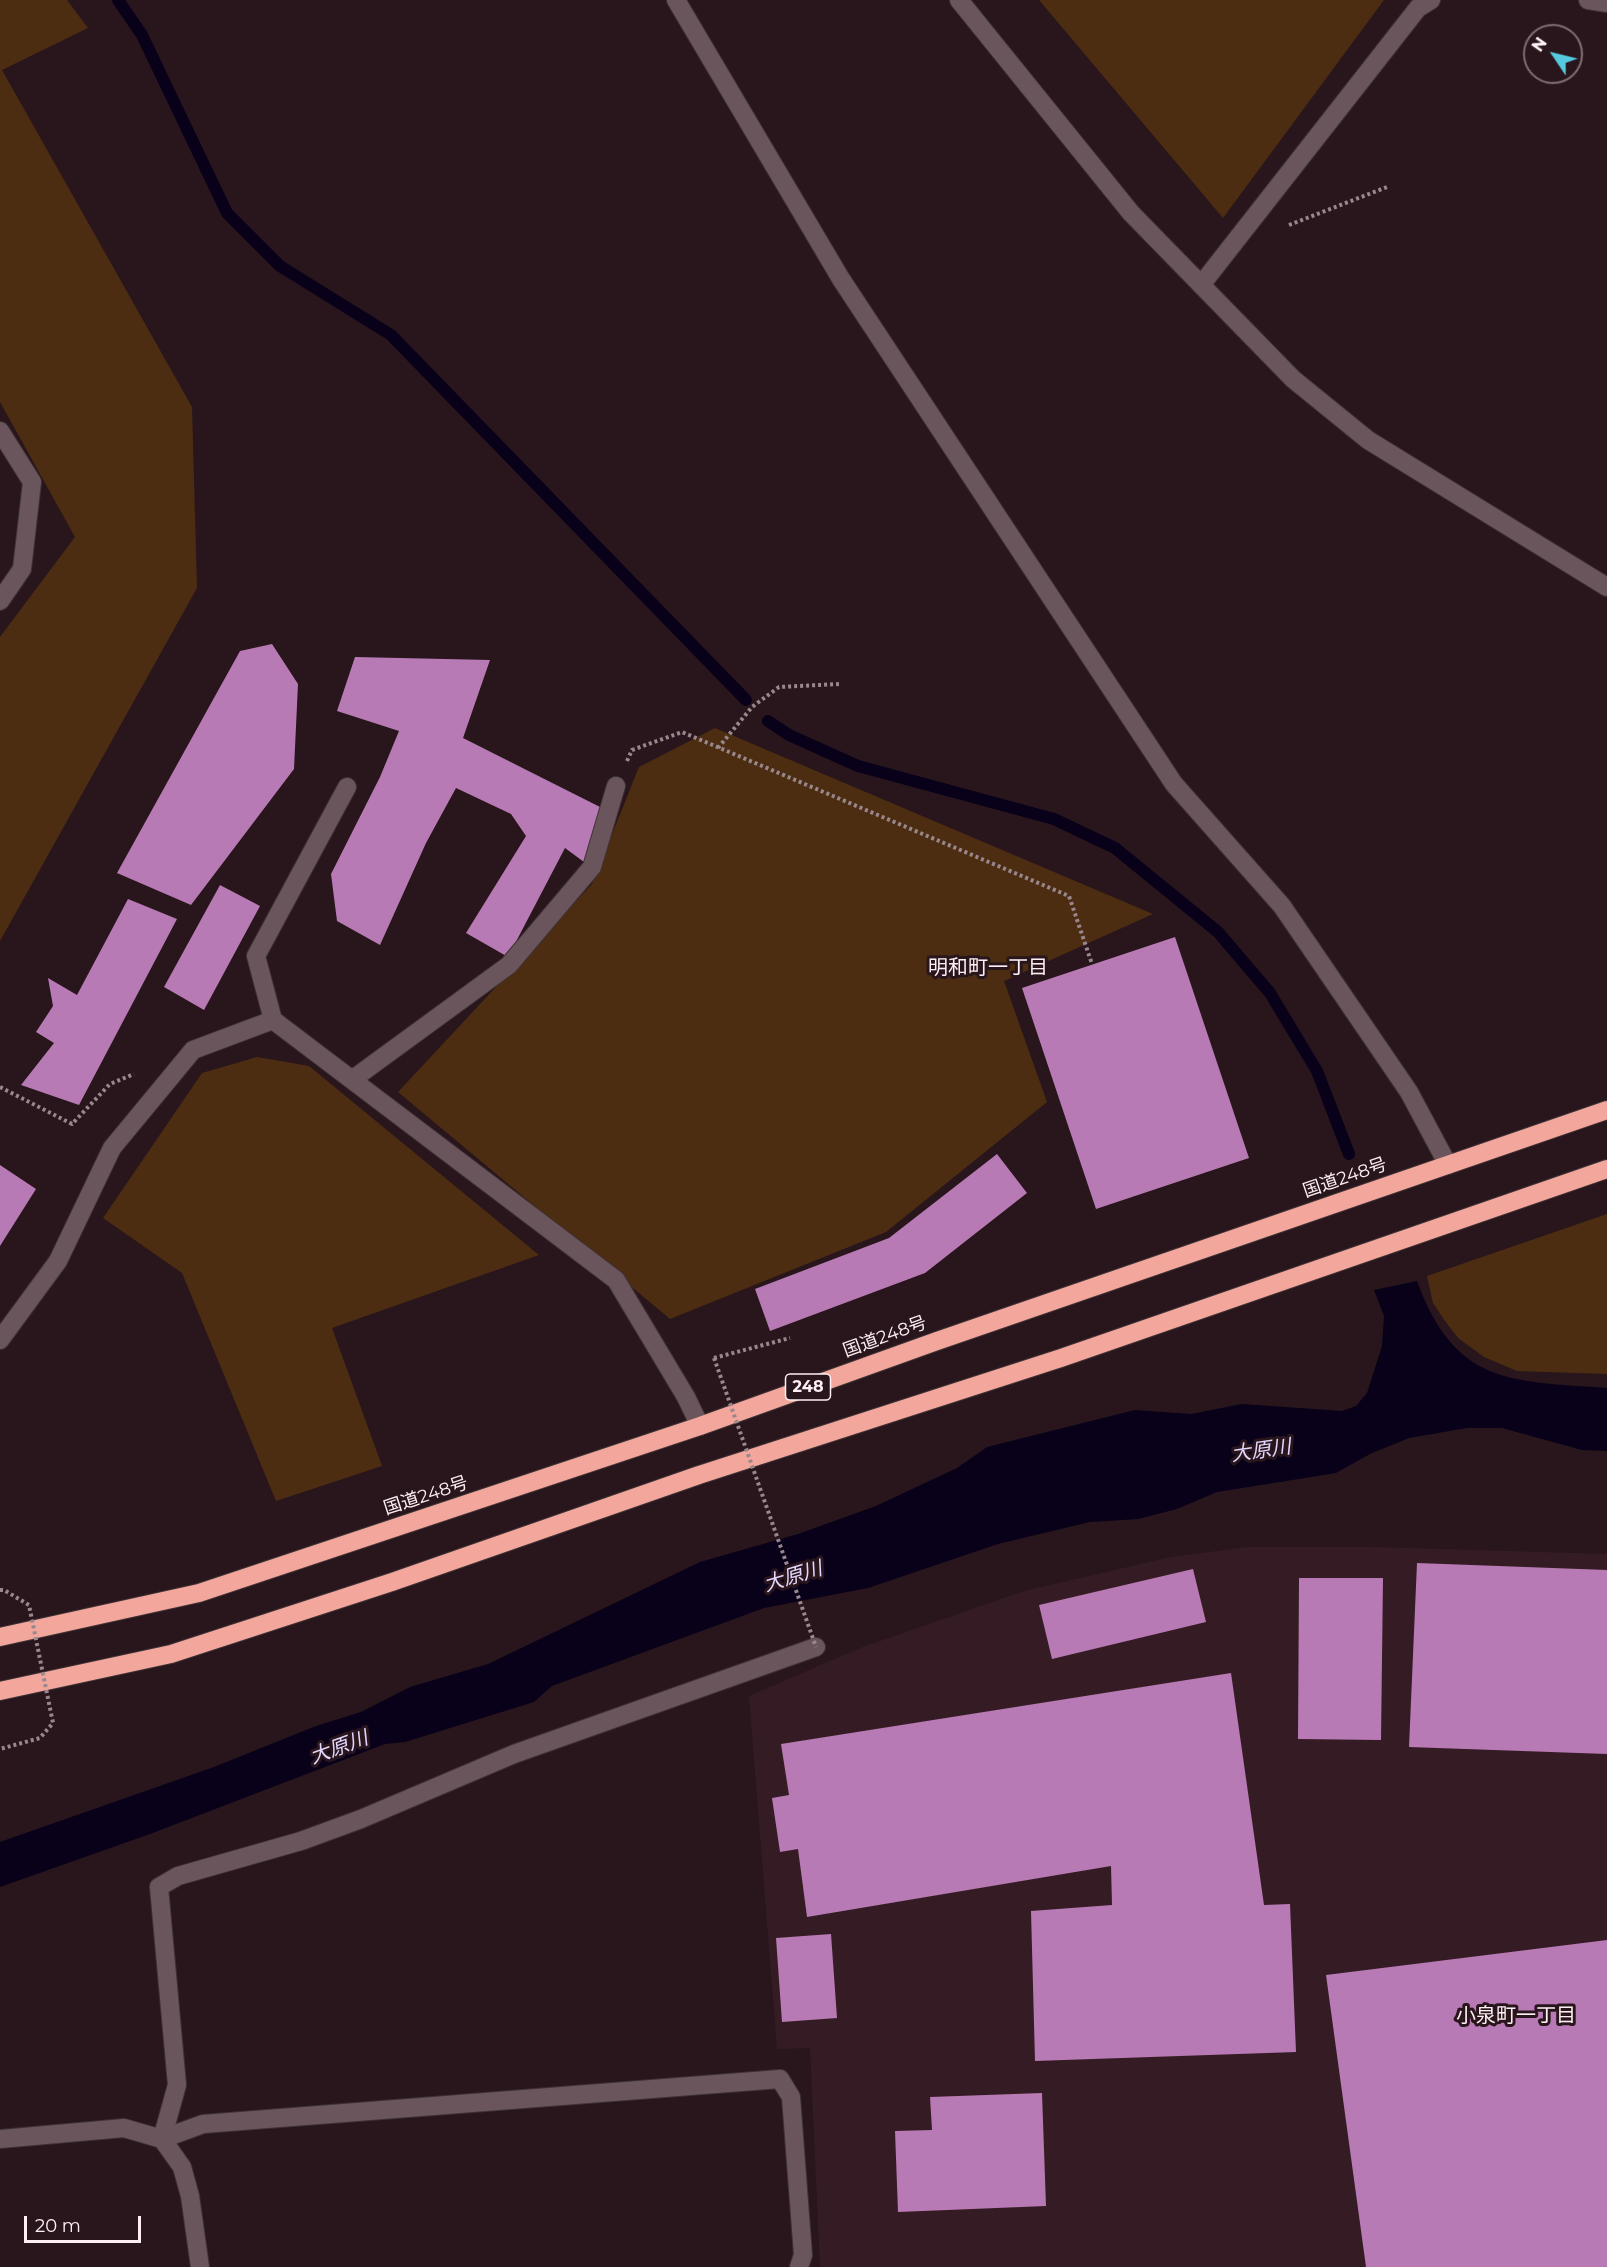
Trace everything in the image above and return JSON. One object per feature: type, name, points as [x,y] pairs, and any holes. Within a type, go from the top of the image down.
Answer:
[{"type":"highway","name":"国道248号","points":[[0,1637],[199,1593],[700,1426],[926,1344],[1607,1110]]},
{"type":"highway","points":[[0,1690],[171,1654],[392,1582],[699,1475],[1061,1358],[1607,1170]]},
{"type":"street","points":[[676,0],[841,279],[1173,784],[1282,906],[1409,1092],[1448,1165]]},
{"type":"street","points":[[959,0],[1131,213],[1293,379],[1368,440],[1607,587]]},
{"type":"street","points":[[1201,285],[1418,8],[1431,0]]},
{"type":"street","points":[[1588,0],[1607,3]]},
{"type":"street","points":[[0,431],[32,482],[22,569],[0,601]]},
{"type":"street","points":[[353,1079],[508,965],[592,867],[616,786]]},
{"type":"street","points":[[347,787],[256,956],[273,1020],[616,1281],[686,1397],[700,1426]]},
{"type":"street","points":[[0,1340],[58,1261],[111,1148],[193,1050],[273,1020]]},
{"type":"street","points":[[162,2139],[177,2085],[159,1887],[178,1876],[301,1841],[514,1754],[816,1647]]},
{"type":"street","points":[[0,2139],[124,2128],[162,2139],[203,2124],[780,2079],[792,2097],[803,2255],[799,2267]]},
{"type":"street","points":[[162,2139],[182,2167],[190,2196],[200,2267]]},
{"type":"path","points":[[1289,225],[1387,187]]},
{"type":"path","points":[[718,748],[752,707],[779,687],[839,684]]},
{"type":"path","points":[[616,786],[632,750],[682,732],[1069,896],[1092,964]]},
{"type":"path","points":[[0,1087],[72,1124],[110,1084],[141,1071]]},
{"type":"path","points":[[790,1338],[714,1358],[816,1647]]},
{"type":"path","points":[[0,1590],[4,1590],[29,1605],[53,1723],[40,1738],[0,1749]]},
{"type":"shaded area","points":[[0,0],[67,0],[88,28],[2,70],[192,407],[197,588],[0,941],[0,637],[75,537],[0,402]]},
{"type":"shaded area","points":[[1039,0],[1384,0],[1223,218]]},
{"type":"shaded area","points":[[715,728],[1153,914],[1004,981],[1047,1102],[886,1232],[670,1319],[398,1092],[592,884],[639,767]]},
{"type":"shaded area","points":[[257,1057],[309,1066],[539,1255],[332,1328],[382,1466],[276,1501],[182,1273],[103,1218],[202,1073]]},
{"type":"shaded area","points":[[1607,1214],[1607,1374],[1517,1371],[1484,1357],[1458,1338],[1433,1303],[1427,1276]]},
{"type":"shaded area","points":[[1247,1547],[1375,1547],[1607,1554],[1607,2267],[820,2267],[810,2048],[777,2049],[749,1696],[860,1648],[1024,1591],[1171,1557]]},
{"type":"water","name":"大原川","points":[[1417,1281],[1432,1315],[1449,1341],[1468,1359],[1490,1371],[1514,1378],[1542,1383],[1607,1388],[1607,1451],[1582,1450],[1502,1428],[1467,1428],[1409,1438],[1370,1454],[1336,1473],[1217,1492],[1177,1509],[1138,1519],[1090,1522],[998,1544],[868,1588],[764,1608],[552,1686],[534,1702],[405,1742],[385,1744],[150,1834],[0,1887],[0,1842],[214,1767],[316,1726],[361,1712],[410,1687],[488,1664],[700,1562],[798,1534],[876,1506],[957,1468],[987,1447],[1135,1410],[1191,1414],[1242,1404],[1342,1411],[1356,1406],[1367,1393],[1382,1346],[1384,1316],[1374,1290]]},
{"type":"building","points":[[272,644],[298,684],[294,769],[191,905],[117,873],[240,651]]},
{"type":"building","points":[[355,657],[490,660],[463,738],[602,808],[584,862],[565,848],[508,957],[466,933],[526,836],[511,814],[456,788],[426,843],[380,945],[337,921],[331,874],[380,777],[399,731],[337,711]]},
{"type":"building","points":[[220,885],[260,906],[204,1010],[164,987]]},
{"type":"building","points":[[128,899],[177,919],[79,1105],[21,1085],[54,1043],[36,1032],[53,1006],[48,978],[77,995]]},
{"type":"building","points":[[1175,937],[1249,1158],[1096,1209],[1022,988]]},
{"type":"building","points":[[997,1154],[1027,1193],[925,1273],[770,1331],[755,1289],[889,1238]]},
{"type":"building","points":[[0,1165],[36,1189],[0,1246]]},
{"type":"building","points":[[1417,1563],[1607,1570],[1607,1754],[1409,1747]]},
{"type":"building","points":[[1193,1569],[1206,1622],[1052,1659],[1039,1605]]},
{"type":"building","points":[[1299,1578],[1383,1578],[1381,1740],[1298,1739]]},
{"type":"building","points":[[1231,1673],[1264,1905],[1290,1904],[1296,2052],[1035,2061],[1031,1911],[1112,1905],[1111,1866],[807,1917],[798,1849],[780,1852],[772,1798],[789,1795],[781,1744]]},
{"type":"building","points":[[831,1934],[837,2018],[782,2022],[776,1938]]},
{"type":"building","points":[[1607,1940],[1607,2267],[1366,2267],[1326,1975]]},
{"type":"building","points":[[1042,2093],[1046,2206],[898,2212],[895,2131],[932,2130],[930,2097]]},
{"type":"waterway","points":[[118,0],[142,35],[227,213],[280,266],[391,335],[746,700]]},
{"type":"waterway","points":[[768,721],[789,735],[858,766],[1054,819],[1115,848],[1218,932],[1270,993],[1317,1071],[1349,1154]]},
{"type":"district","name":"明和町一丁目","points":[[988,968]]},
{"type":"district","name":"小泉町一丁目","points":[[1516,2016]]}]
